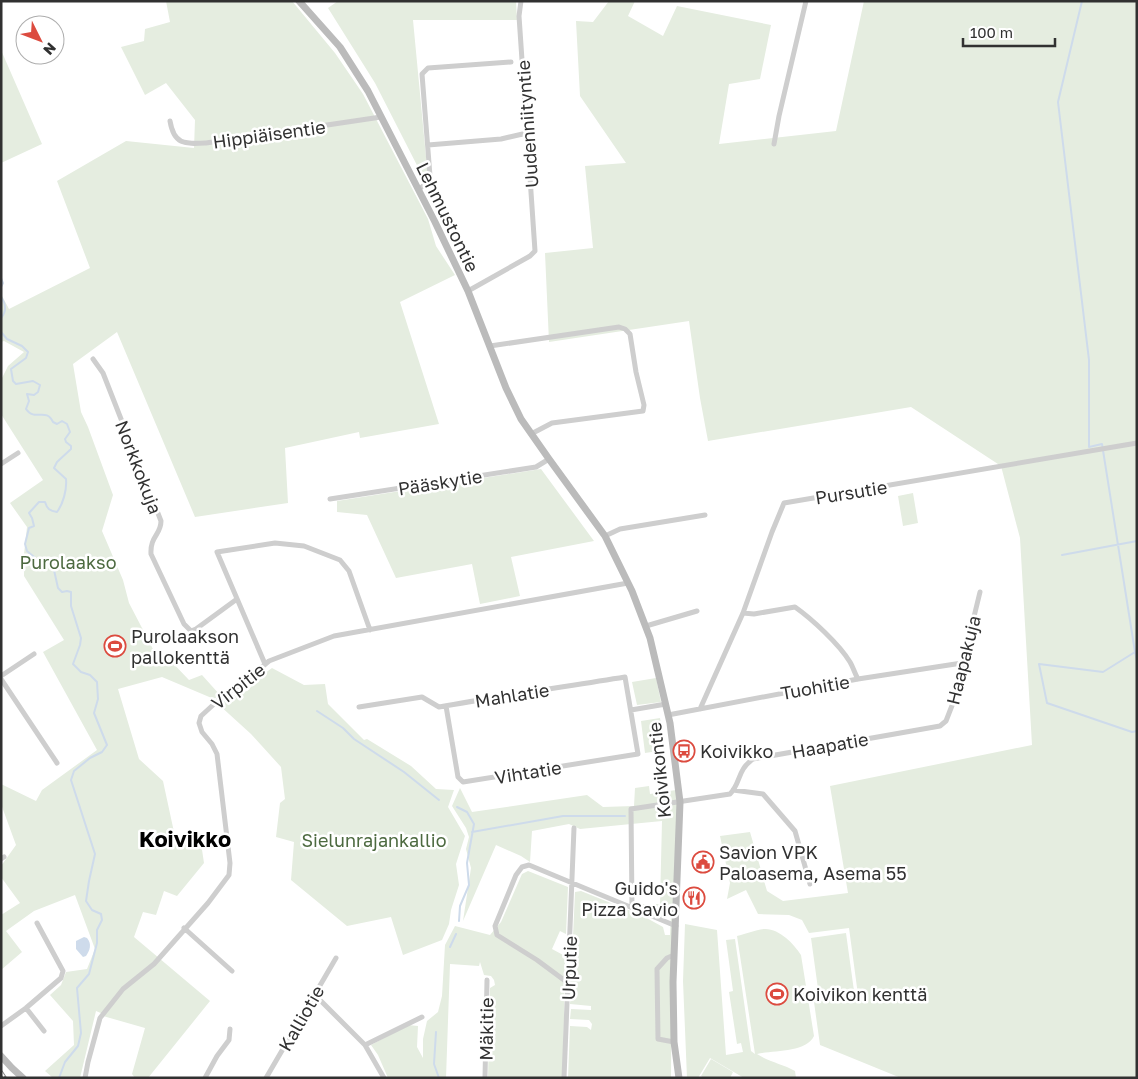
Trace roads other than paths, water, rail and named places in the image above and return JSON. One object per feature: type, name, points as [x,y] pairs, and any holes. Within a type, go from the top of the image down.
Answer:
[{"type":"main road","name":"Lehmustontie","points":[[302,2],[340,48],[368,91],[419,189],[468,291],[506,388],[531,434],[548,460]]},
{"type":"main road","name":"Koivikontie","points":[[548,460],[605,536],[646,626],[666,704],[680,802],[674,955],[674,1042],[679,1078]]},
{"type":"main road","points":[[1,1056],[23,1078]]},
{"type":"street","name":"Uudenniityntie","points":[[468,291],[530,256],[535,246],[519,16],[521,1]]},
{"type":"street","points":[[774,144],[806,1]]},
{"type":"street","points":[[419,189],[430,181],[422,74],[428,68],[511,62]]},
{"type":"street","name":"Hippiäisentie","points":[[170,122],[173,135],[179,141],[188,144],[381,118]]},
{"type":"street","points":[[428,146],[501,139],[527,133]]},
{"type":"street","points":[[490,346],[620,327],[630,334],[644,405],[643,411],[552,423],[531,434]]},
{"type":"street","name":"Norkkokuja","points":[[93,359],[103,373],[160,521],[161,528],[150,544],[151,554],[184,624],[191,631],[196,629],[237,599]]},
{"type":"street","name":"Pursutie","points":[[700,709],[743,613],[784,503],[918,482],[1137,443]]},
{"type":"street","points":[[1,464],[18,453]]},
{"type":"street","name":"Pääskytie","points":[[330,499],[536,467],[548,460]]},
{"type":"street","points":[[605,536],[620,530],[705,515]]},
{"type":"street","points":[[265,664],[217,552],[275,543],[304,546],[340,560],[349,571],[370,630]]},
{"type":"street","name":"Virpitie","points":[[85,1078],[100,1018],[123,990],[154,964],[208,903],[229,875],[230,863],[217,754],[212,744],[202,732],[199,723],[201,716],[210,707],[225,694],[242,684],[269,661],[334,636],[628,584]]},
{"type":"street","name":"Haapakuja","points":[[940,726],[946,721],[953,703],[980,592]]},
{"type":"street","points":[[743,613],[760,613],[795,607],[839,648],[850,662],[858,679]]},
{"type":"street","points":[[646,626],[697,611]]},
{"type":"street","points":[[34,654],[1,677],[57,763]]},
{"type":"street","name":"Tuohitie","points":[[668,715],[858,679],[962,664]]},
{"type":"street","name":"Mahlatie","points":[[359,708],[422,697],[438,707],[628,676],[632,720]]},
{"type":"street","points":[[631,710],[666,704]]},
{"type":"street","name":"Vihtatie","points":[[446,706],[458,777],[465,782],[638,754],[632,720]]},
{"type":"street","name":"Haapatie","points":[[733,790],[743,768],[753,759],[940,726]]},
{"type":"street","points":[[632,908],[631,809],[726,795],[733,790],[762,794],[796,831],[810,884]]},
{"type":"street","name":"Urputie","points":[[564,1078],[574,828]]},
{"type":"street","points":[[568,983],[537,960],[497,935],[495,926],[516,875],[522,867],[529,865],[676,926]]},
{"type":"street","points":[[1,1026],[26,1008],[61,978],[63,971],[37,923]]},
{"type":"street","points":[[184,928],[232,971]]},
{"type":"street","points":[[674,955],[666,958],[657,969],[658,1039],[674,1042]]},
{"type":"street","name":"Kalliotie","points":[[266,1078],[336,958]]},
{"type":"street","name":"Mäkitie","points":[[485,1078],[487,980]]},
{"type":"street","points":[[314,994],[365,1045],[384,1078]]},
{"type":"street","points":[[26,1008],[44,1031]]},
{"type":"street","points":[[365,1045],[422,1017]]},
{"type":"street","points":[[205,1078],[217,1056],[229,1040],[230,1029]]},
{"type":"water","points":[[84,937],[89,940],[90,947],[89,952],[83,957],[76,949],[76,941]]},
{"type":"waterway","points":[[1082,1],[1058,102],[1089,360],[1089,447],[1102,444],[1135,652],[1103,672],[1039,664],[1047,703],[1132,732],[1137,731]]},
{"type":"waterway","points":[[1,278],[3,283],[1,287]]},
{"type":"waterway","points":[[1,297],[5,308],[1,318]]},
{"type":"waterway","points":[[1,332],[7,339],[22,346],[28,352],[26,358],[11,369],[13,381],[16,384],[33,381],[40,385],[38,392],[34,395],[27,394],[29,401],[26,409],[29,413],[47,415],[57,424],[62,421],[67,424],[70,432],[65,439],[71,446],[71,449],[57,462],[54,468],[66,479],[63,501],[57,512],[49,509],[45,502],[39,502],[29,513],[34,526],[29,528],[25,544],[27,551],[40,562],[48,563],[54,570],[58,588],[62,592],[71,592],[71,606],[81,638],[73,664],[81,672],[90,675],[97,682],[98,699],[94,713],[107,745],[102,752],[90,758],[74,771],[71,780],[95,854],[86,901],[92,910],[101,914],[102,920],[97,930],[97,943],[89,974],[77,988],[81,1033],[78,1046],[65,1062],[59,1078]]},
{"type":"waterway","points":[[1062,555],[1137,541]]},
{"type":"waterway","points":[[1135,652],[1137,661]]},
{"type":"waterway","points":[[317,711],[343,728],[354,739],[404,772],[439,800]]},
{"type":"waterway","points":[[457,807],[467,812],[474,824],[467,863],[469,885],[460,906],[459,921]]},
{"type":"waterway","points":[[472,832],[563,816],[625,816]]},
{"type":"waterway","points":[[450,947],[456,934]]},
{"type":"waterway","points":[[436,1032],[434,1064],[439,1078]]},
{"type":"railway","points":[[1,1072],[5,1078]]},
{"type":"place","name":"Purolaakson pallokenttä","points":[[115,646]]},
{"type":"place","name":"Koivikko","points":[[684,751]]},
{"type":"place","name":"Savion VPK Paloasema, Asema 55","points":[[703,862]]},
{"type":"place","name":"Guido's Pizza Savio","points":[[694,898]]},
{"type":"place","name":"Koivikon kenttä","points":[[777,994]]},
{"type":"district","name":"Koivikko","points":[[185,838]]},
{"type":"park label","name":"Purolaakso","points":[[68,562]]},
{"type":"park label","name":"Sielunrajankallio","points":[[374,840]]}]
